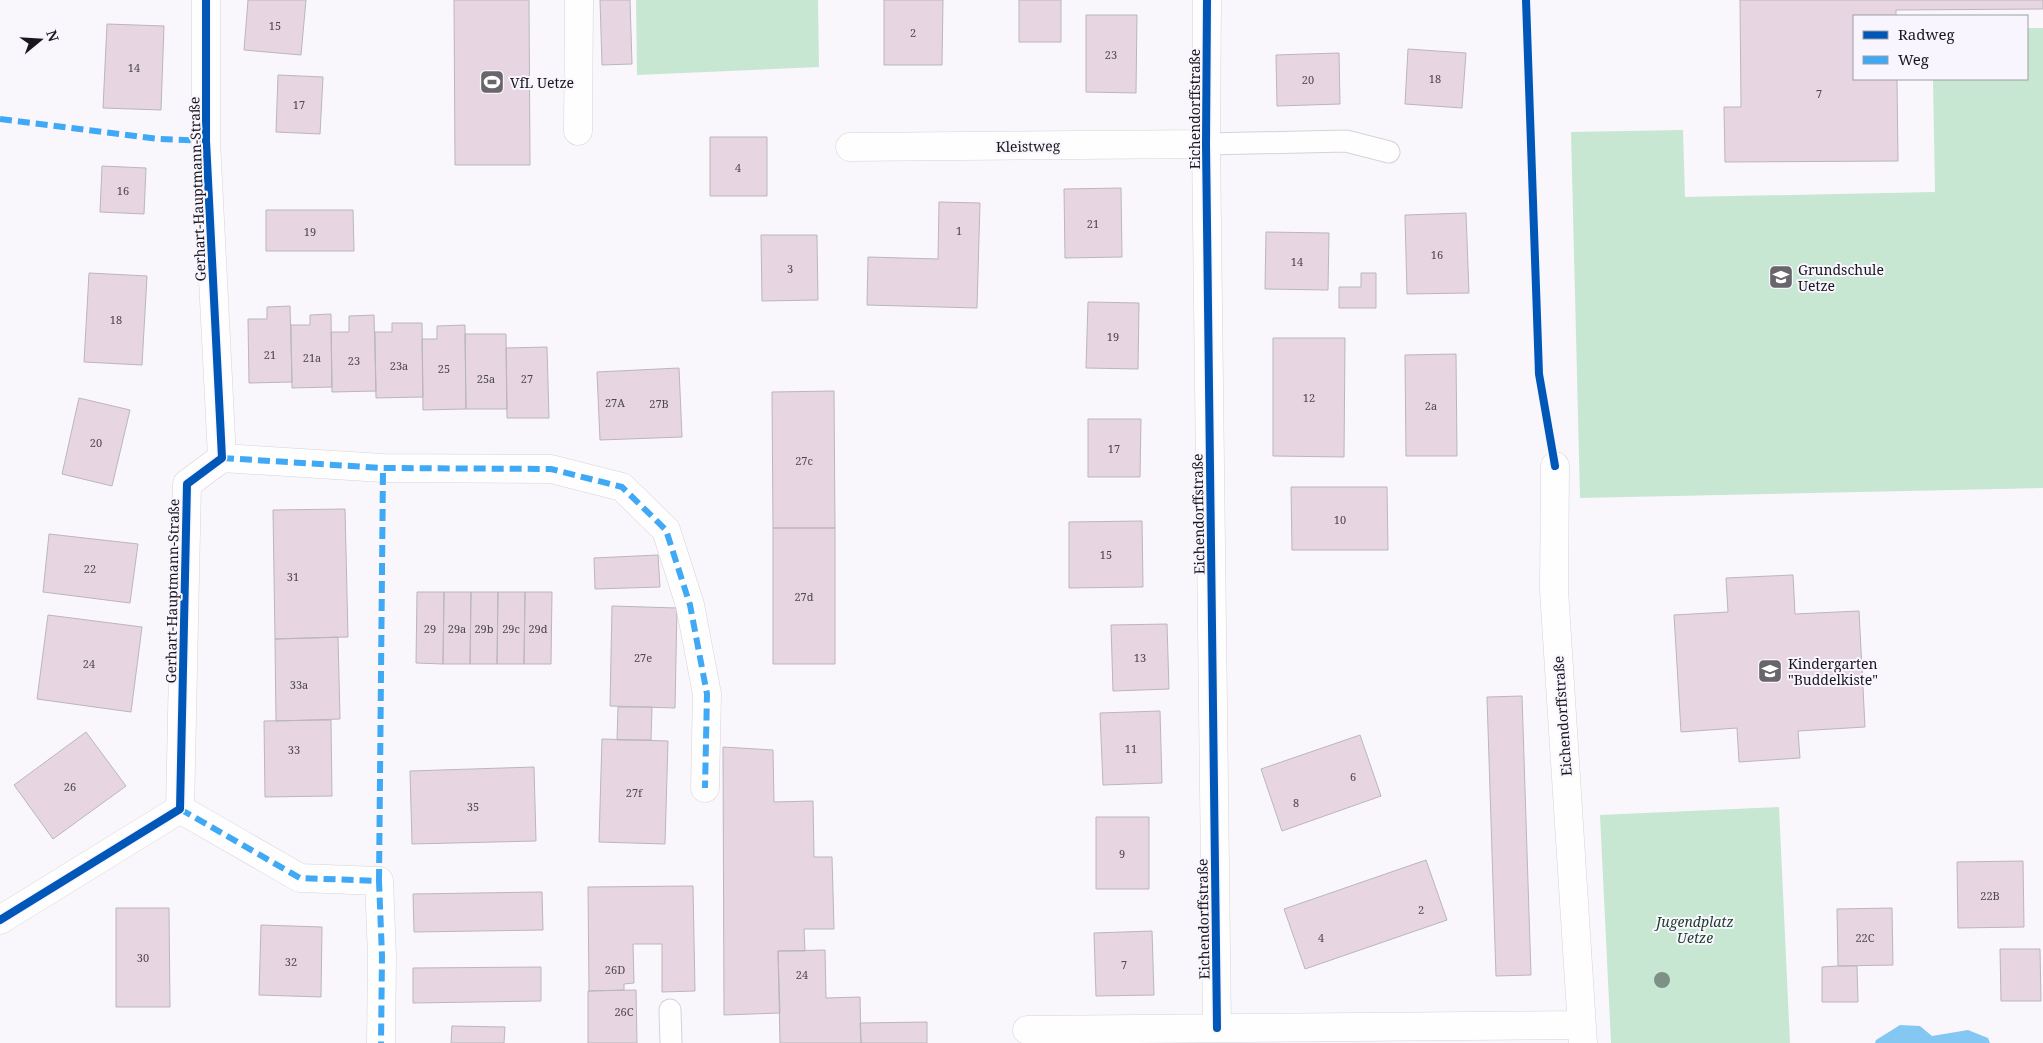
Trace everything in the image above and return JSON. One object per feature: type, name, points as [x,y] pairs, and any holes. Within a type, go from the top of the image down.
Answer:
[{"type":"street","name":"Gerhart-Hauptmann-Straße","points":[[180,809],[187,484],[222,458],[206,141],[206,0]]},
{"type":"street","points":[[578,131],[579,0]]},
{"type":"street","name":"Eichendorffstraße","points":[[1207,0],[1206,144],[1217,1028]]},
{"type":"street","name":"Kleistweg","points":[[850,148],[1206,144]]},
{"type":"street","points":[[222,458],[383,468],[551,469],[622,488],[666,530],[690,605],[707,694],[705,788]]},
{"type":"street","name":"Eichendorffstraße","points":[[1027,1030],[1217,1028],[1582,1034],[1554,590],[1555,466]]},
{"type":"street","points":[[0,920],[180,809],[300,878],[379,881],[381,1043]]},
{"type":"lane","points":[[1206,144],[1346,141],[1389,152]]},
{"type":"lane","points":[[670,1010],[671,1043]]},
{"type":"green space","points":[[636,0],[818,0],[819,67],[637,75]]},
{"type":"green space","name":"Grundschule Uetze","points":[[2028,28],[2043,28],[2043,488],[1580,498],[1571,132],[1683,130],[1685,197],[1935,192],[1933,80],[2028,80]]},
{"type":"green space","name":"Jugendplatz Uetze","points":[[1779,807],[1790,1043],[1611,1043],[1600,815]]},
{"type":"water","points":[[1900,1025],[1920,1026],[1932,1036],[1968,1030],[1988,1038],[1990,1043],[1875,1043],[1876,1040]]},
{"type":"building","points":[[248,0],[306,0],[301,55],[244,50]]},
{"type":"building","name":"VfL Uetze","points":[[454,0],[529,0],[530,165],[455,165]]},
{"type":"building","points":[[600,0],[630,0],[632,64],[602,65]]},
{"type":"building","points":[[884,0],[943,0],[942,65],[884,65]]},
{"type":"building","points":[[1019,0],[1061,0],[1061,42],[1019,42]]},
{"type":"building","points":[[1740,0],[2043,0],[2043,9],[1896,10],[1896,15],[1853,15],[1853,80],[1897,80],[1898,161],[1725,162],[1724,107],[1741,107]]},
{"type":"building","points":[[1086,15],[1137,15],[1136,93],[1086,92]]},
{"type":"building","points":[[107,24],[164,26],[161,110],[103,108]]},
{"type":"building","points":[[1408,49],[1466,53],[1462,108],[1405,104]]},
{"type":"building","points":[[1339,53],[1340,104],[1277,106],[1276,55]]},
{"type":"building","points":[[278,75],[323,77],[320,134],[276,132]]},
{"type":"building","points":[[710,137],[767,137],[767,196],[710,196]]},
{"type":"building","points":[[102,166],[146,168],[144,214],[100,212]]},
{"type":"building","points":[[1121,188],[1122,257],[1065,258],[1064,189]]},
{"type":"building","points":[[939,202],[980,203],[977,308],[867,305],[868,257],[938,259]]},
{"type":"building","points":[[266,210],[353,210],[354,251],[266,251]]},
{"type":"building","points":[[1466,213],[1469,293],[1407,294],[1405,215]]},
{"type":"building","points":[[1266,232],[1329,233],[1328,290],[1265,289]]},
{"type":"building","points":[[761,235],[817,235],[818,300],[762,301]]},
{"type":"building","points":[[89,273],[147,276],[142,365],[84,362]]},
{"type":"building","points":[[1361,273],[1376,273],[1376,308],[1339,308],[1339,287],[1361,287]]},
{"type":"building","points":[[1088,302],[1139,303],[1138,369],[1086,368]]},
{"type":"building","points":[[290,306],[292,382],[249,383],[248,319],[267,319],[267,307]]},
{"type":"building","points":[[331,314],[332,387],[292,388],[291,325],[310,325],[310,315]]},
{"type":"building","points":[[374,315],[376,391],[332,392],[331,332],[349,332],[349,316]]},
{"type":"building","points":[[392,323],[422,323],[423,397],[376,398],[375,332],[392,332]]},
{"type":"building","points":[[465,325],[466,409],[423,410],[422,339],[437,339],[437,326]]},
{"type":"building","points":[[465,334],[506,334],[507,409],[466,409]]},
{"type":"building","points":[[1273,338],[1345,338],[1344,457],[1273,456]]},
{"type":"building","points":[[547,347],[549,418],[507,418],[506,348]]},
{"type":"building","points":[[1456,354],[1457,456],[1406,456],[1405,355]]},
{"type":"building","points":[[679,368],[682,437],[600,440],[597,372]]},
{"type":"building","points":[[834,391],[835,528],[773,528],[772,392]]},
{"type":"building","points":[[79,398],[130,410],[112,486],[62,474]]},
{"type":"building","points":[[1088,419],[1141,419],[1140,477],[1088,477]]},
{"type":"building","points":[[1291,487],[1387,487],[1388,550],[1292,550]]},
{"type":"building","points":[[345,509],[348,637],[275,639],[273,510]]},
{"type":"building","points":[[1142,521],[1143,587],[1069,588],[1069,522]]},
{"type":"building","points":[[773,528],[835,528],[835,664],[773,664]]},
{"type":"building","points":[[49,534],[138,544],[130,603],[43,592]]},
{"type":"building","points":[[658,555],[660,587],[595,589],[594,558]]},
{"type":"building","name":"Kindergarten \"Buddelkiste\"","points":[[1793,575],[1795,614],[1859,611],[1865,727],[1798,731],[1800,758],[1739,762],[1737,728],[1681,732],[1674,615],[1728,612],[1726,578]]},
{"type":"building","points":[[417,592],[444,592],[443,664],[416,663]]},
{"type":"building","points":[[444,592],[471,592],[470,664],[443,664]]},
{"type":"building","points":[[471,592],[498,592],[497,664],[470,664]]},
{"type":"building","points":[[498,592],[525,592],[524,664],[497,664]]},
{"type":"building","points":[[525,592],[552,592],[551,664],[524,664]]},
{"type":"building","points":[[612,606],[677,608],[675,708],[610,706]]},
{"type":"building","points":[[48,615],[142,627],[131,712],[37,699]]},
{"type":"building","points":[[1167,624],[1169,689],[1113,691],[1111,625]]},
{"type":"building","points":[[338,637],[340,719],[276,721],[275,639]]},
{"type":"building","points":[[1522,696],[1531,975],[1496,976],[1487,697]]},
{"type":"building","points":[[618,707],[652,707],[651,740],[617,740]]},
{"type":"building","points":[[1160,711],[1162,783],[1103,785],[1100,713]]},
{"type":"building","points":[[331,720],[332,796],[265,797],[264,721]]},
{"type":"building","points":[[86,732],[126,786],[53,839],[14,785]]},
{"type":"building","points":[[1360,735],[1381,796],[1282,831],[1261,769]]},
{"type":"building","points":[[602,739],[668,741],[665,844],[599,842]]},
{"type":"building","points":[[723,747],[773,750],[774,802],[813,801],[814,857],[832,857],[834,929],[804,929],[805,951],[778,951],[780,1013],[724,1015]]},
{"type":"building","points":[[534,767],[536,841],[412,844],[410,771]]},
{"type":"building","points":[[1096,817],[1149,817],[1149,889],[1096,889]]},
{"type":"building","points":[[1426,860],[1447,920],[1305,969],[1284,909]]},
{"type":"building","points":[[2023,861],[2024,927],[1958,928],[1957,862]]},
{"type":"building","points":[[693,886],[695,991],[662,992],[662,944],[633,944],[634,983],[624,984],[624,990],[589,991],[588,887]]},
{"type":"building","points":[[542,892],[543,930],[414,932],[413,894]]},
{"type":"building","points":[[116,908],[169,908],[170,1007],[116,1007]]},
{"type":"building","points":[[1892,908],[1893,965],[1838,966],[1837,909]]},
{"type":"building","points":[[261,925],[322,927],[321,997],[259,995]]},
{"type":"building","points":[[1152,931],[1154,995],[1096,996],[1094,933]]},
{"type":"building","points":[[2000,949],[2040,949],[2041,1001],[2001,1001]]},
{"type":"building","points":[[825,950],[826,998],[860,997],[861,1043],[780,1043],[778,951]]},
{"type":"building","points":[[1857,966],[1858,1002],[1822,1002],[1822,967]]},
{"type":"building","points":[[541,967],[541,1001],[413,1003],[413,968]]},
{"type":"building","points":[[636,990],[637,1043],[588,1043],[588,991]]},
{"type":"building","points":[[927,1022],[927,1043],[861,1043],[860,1023]]},
{"type":"building","points":[[452,1026],[505,1027],[504,1043],[451,1043]]},
{"type":"marked path","points":[[0,119],[158,139],[206,141]]},
{"type":"marked path","points":[[222,458],[383,468],[551,469],[622,487],[666,530],[690,605],[707,694],[705,788]]},
{"type":"marked path","points":[[379,881],[383,468]]},
{"type":"marked path","points":[[180,809],[300,878],[379,881],[382,956],[381,1043]]},
{"type":"cycle path","points":[[0,920],[180,809],[187,484],[222,458],[206,141],[206,0]]},
{"type":"cycle path","points":[[1207,0],[1206,144],[1217,1028]]},
{"type":"cycle path","points":[[1526,0],[1539,374],[1555,466]]},
{"type":"place","name":"VfL Uetze","points":[[492,82]]},
{"type":"place","name":"Grundschule Uetze","points":[[1781,277]]},
{"type":"place","name":"Kindergarten \"Buddelkiste\"","points":[[1770,671]]}]
